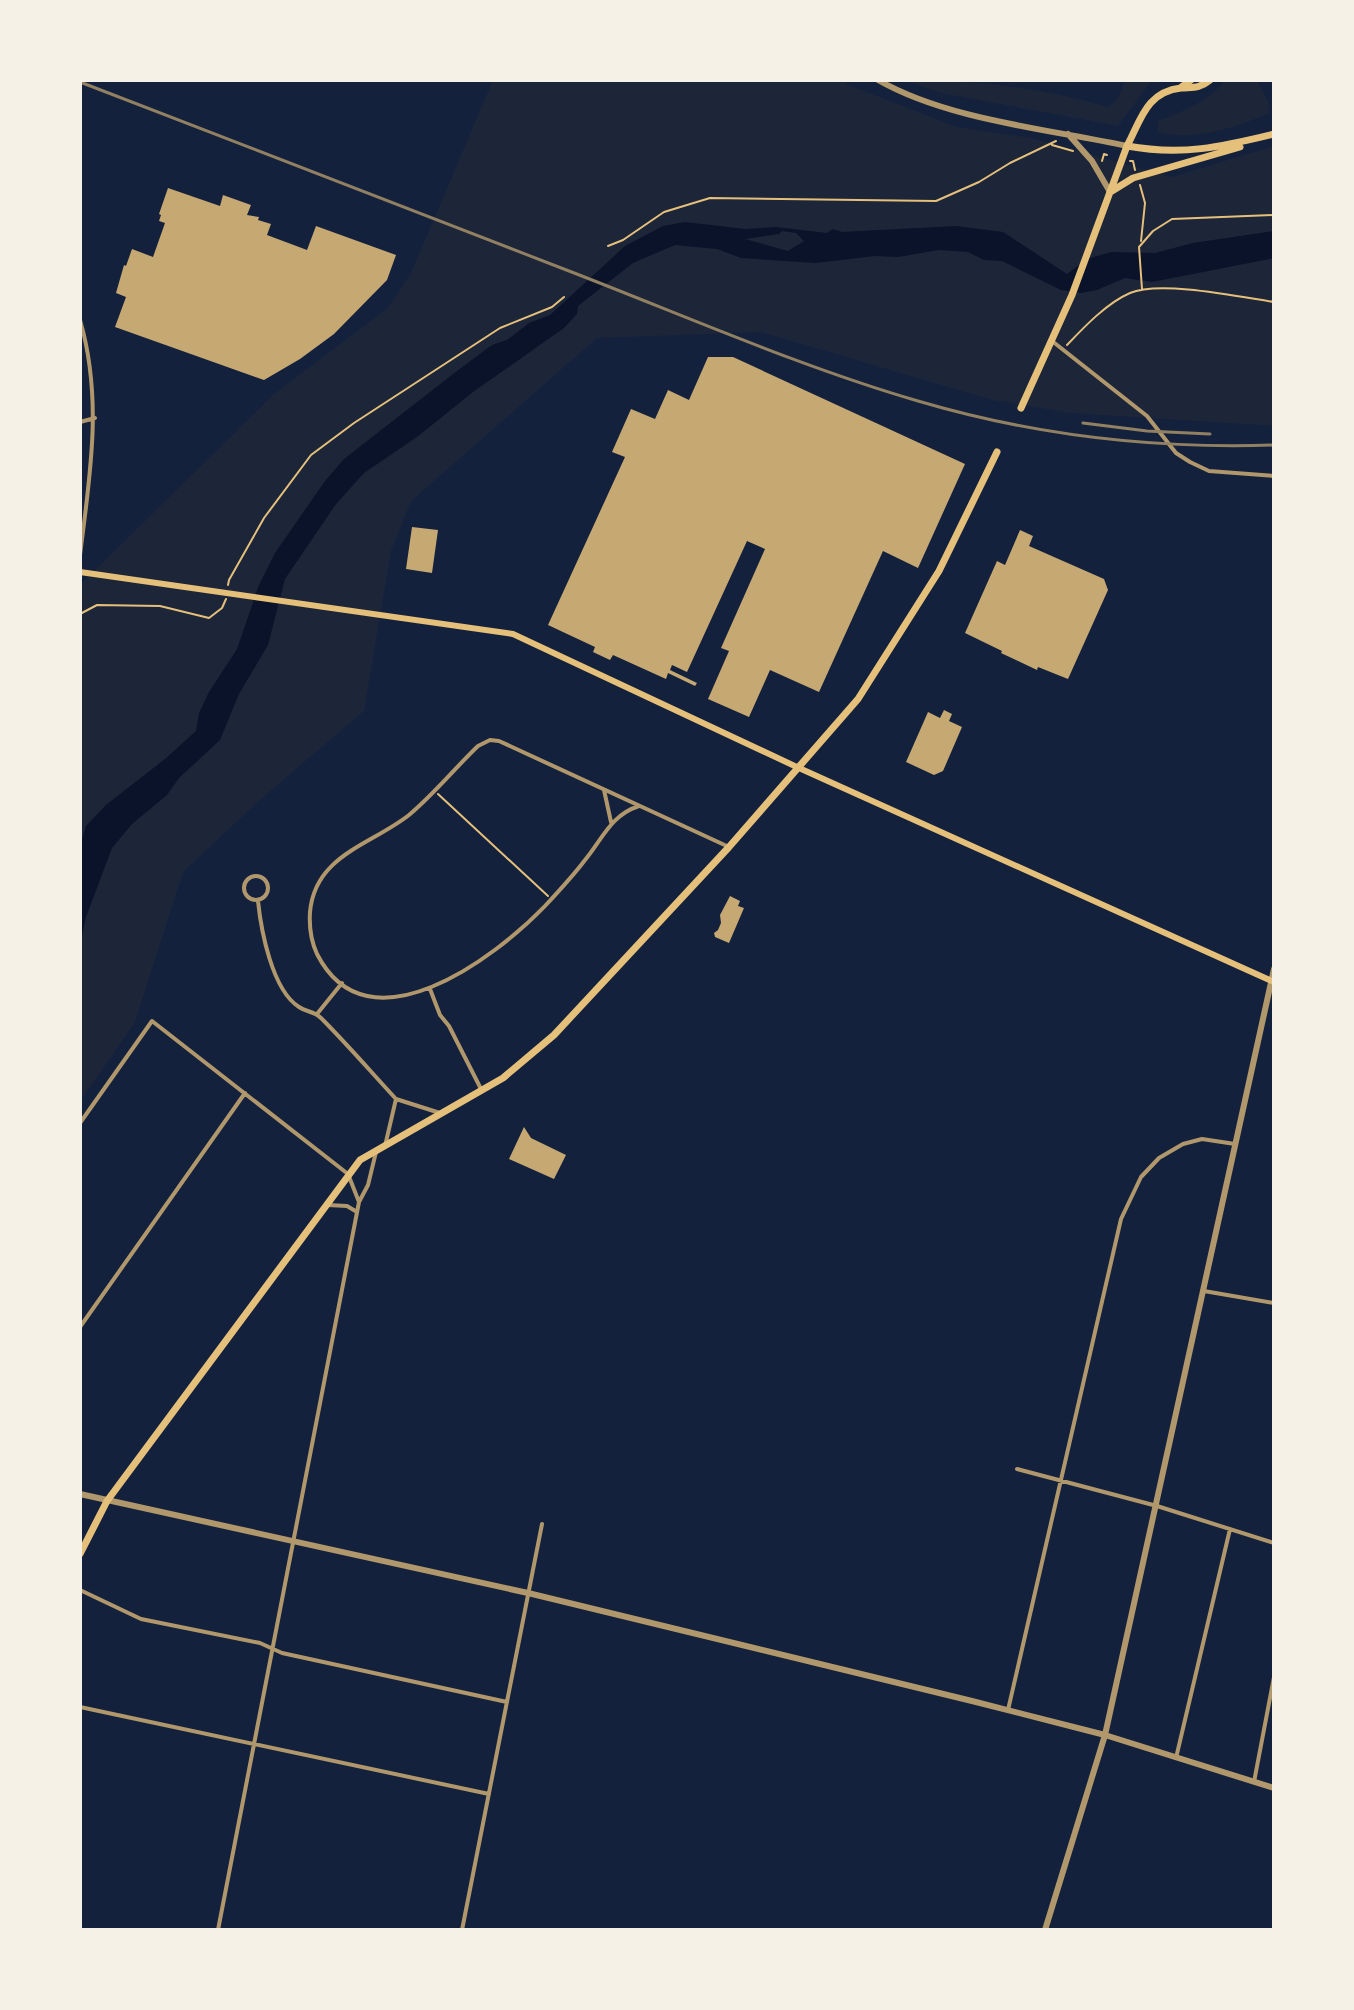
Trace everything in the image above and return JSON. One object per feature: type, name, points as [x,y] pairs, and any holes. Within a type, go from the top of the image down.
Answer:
[{"type":"main road","points":[[1021,408],[1072,295],[1127,146],[1145,107],[1158,96],[1191,80]]},
{"type":"main road","points":[[1180,88],[1195,89],[1210,80]]},
{"type":"main road","points":[[1127,146],[1193,151],[1274,134]]},
{"type":"main road","points":[[1110,192],[1133,178],[1222,153],[1274,134]]},
{"type":"main road","points":[[80,1554],[107,1501],[360,1160],[443,1114],[521,1065],[554,1035],[729,847],[858,699],[939,571],[997,452]]},
{"type":"main road","points":[[80,572],[513,634],[799,768],[1273,982]]},
{"type":"street","points":[[878,80],[924,101],[1127,146]]},
{"type":"street","points":[[1068,134],[1092,161],[1110,192]]},
{"type":"street","points":[[80,320],[95,418],[80,555]]},
{"type":"street","points":[[1052,341],[1147,416],[1176,453],[1190,462],[1209,471],[1274,476]]},
{"type":"street","points":[[80,422],[95,418]]},
{"type":"street","points":[[639,806],[626,810],[611,822],[586,860],[517,931],[430,989],[382,999],[358,993],[342,983],[325,966],[316,951],[310,933],[311,903],[322,875],[336,860],[408,815],[478,746],[490,740],[499,741],[729,847]]},
{"type":"street","points":[[604,790],[611,822]]},
{"type":"street","points":[[253,876],[264,879],[268,886],[267,894],[258,901],[244,893],[244,885],[253,876]]},
{"type":"street","points":[[258,901],[261,926],[277,978],[298,1007],[317,1014],[396,1099],[443,1114]]},
{"type":"street","points":[[1045,1930],[1105,1735],[1274,969]]},
{"type":"street","points":[[317,1014],[342,983]]},
{"type":"street","points":[[430,989],[440,1015],[449,1026],[482,1090]]},
{"type":"street","points":[[80,1123],[152,1021],[348,1174],[359,1202]]},
{"type":"street","points":[[80,1327],[245,1093]]},
{"type":"street","points":[[385,1146],[396,1099]]},
{"type":"street","points":[[1008,1712],[1121,1219],[1141,1177],[1159,1158],[1183,1144],[1202,1139],[1235,1144]]},
{"type":"street","points":[[218,1930],[359,1202],[368,1185],[376,1151]]},
{"type":"street","points":[[325,1205],[344,1205],[357,1212]]},
{"type":"street","points":[[1201,1290],[1274,1303]]},
{"type":"street","points":[[1017,1469],[1157,1506],[1274,1543]]},
{"type":"street","points":[[80,1494],[528,1593],[1105,1735],[1274,1788]]},
{"type":"street","points":[[462,1930],[542,1524]]},
{"type":"street","points":[[1176,1758],[1230,1529]]},
{"type":"street","points":[[80,1590],[141,1619],[260,1643],[282,1653],[507,1702]]},
{"type":"street","points":[[1254,1782],[1274,1677]]},
{"type":"street","points":[[80,1707],[489,1794]]},
{"type":"path","points":[[608,246],[623,240],[664,212],[710,198],[936,201],[1051,144],[1077,153]]},
{"type":"path","points":[[1101,164],[1104,154],[1107,155]]},
{"type":"path","points":[[1132,161],[1136,171]]},
{"type":"path","points":[[1138,182],[1145,203],[1139,247],[1142,290]]},
{"type":"path","points":[[1141,242],[1172,219],[1274,215]]},
{"type":"path","points":[[1063,349],[1085,326],[1110,307],[1131,293],[1142,290],[1178,290],[1274,302]]},
{"type":"path","points":[[228,585],[264,518],[311,455],[354,423],[500,328],[552,307],[564,297]]},
{"type":"path","points":[[80,614],[97,605],[160,606],[209,618],[225,603]]},
{"type":"path","points":[[434,791],[551,899]]},
{"type":"shaded area","points":[[493,80],[843,80],[957,127],[1032,138],[1172,177],[1274,146],[1274,426],[1070,413],[992,400],[761,332],[597,338],[411,501],[391,551],[364,711],[261,799],[183,872],[135,1022],[80,1102],[80,585],[274,394],[388,308],[411,273]]},
{"type":"shaded area","points":[[904,80],[1007,86],[1108,107],[1117,99],[1125,80],[1152,80],[1118,126],[941,93]]},
{"type":"shaded area","points":[[1225,80],[1257,80],[1268,101],[1270,113],[1229,128],[1200,134],[1158,132],[1158,121],[1204,100]]},
{"type":"shaded area","points":[[685,222],[827,233],[833,229],[842,232],[956,226],[1003,232],[1067,274],[1087,259],[1111,252],[1155,253],[1193,243],[1274,231],[1274,258],[1152,282],[1125,278],[1081,293],[1061,290],[1002,261],[984,260],[968,252],[939,250],[898,257],[875,256],[816,263],[741,258],[717,249],[675,245],[633,263],[578,306],[577,314],[564,328],[364,473],[336,504],[285,579],[268,645],[239,694],[220,740],[179,778],[167,795],[132,824],[112,848],[86,917],[80,945],[80,846],[86,826],[106,805],[196,731],[199,713],[237,649],[259,585],[275,553],[325,481],[344,459],[457,371],[492,345],[507,340],[529,323],[550,315],[625,246],[663,226]],"holes":[[[782,231],[796,233],[804,241],[788,251],[745,239]]]},
{"type":"building","points":[[168,188],[220,206],[223,195],[251,205],[247,215],[271,224],[267,235],[307,250],[316,226],[396,255],[387,280],[334,334],[264,380],[115,327],[126,297],[116,293],[124,265],[132,249],[153,257],[165,223],[159,221],[159,214]]},
{"type":"building","points":[[708,357],[733,357],[965,464],[918,568],[883,551],[819,692],[770,670],[749,717],[708,699],[729,651],[721,648],[765,549],[747,541],[687,672],[672,665],[670,670],[697,683],[695,686],[668,673],[666,679],[613,655],[610,660],[593,652],[595,647],[548,625],[625,457],[612,452],[631,409],[655,419],[668,390],[689,400]]},
{"type":"building","points":[[412,527],[438,530],[432,573],[406,569]]},
{"type":"building","points":[[1020,530],[1033,536],[1029,546],[1104,579],[1108,590],[1068,679],[1038,667],[1037,670],[965,633],[997,561],[1005,565]]},
{"type":"building","points":[[944,710],[952,714],[949,721],[962,727],[943,771],[934,775],[906,762],[928,712],[940,718]]},
{"type":"building","points":[[730,896],[740,901],[738,906],[744,908],[729,943],[715,937],[714,933],[718,930],[720,915]]},
{"type":"building","points":[[524,1127],[531,1138],[566,1155],[554,1179],[509,1159]]},
{"type":"railway","points":[[80,82],[786,357],[918,401],[1005,423],[1094,437],[1184,445],[1274,445]]},
{"type":"railway","points":[[1083,423],[1147,431],[1210,434]]}]
